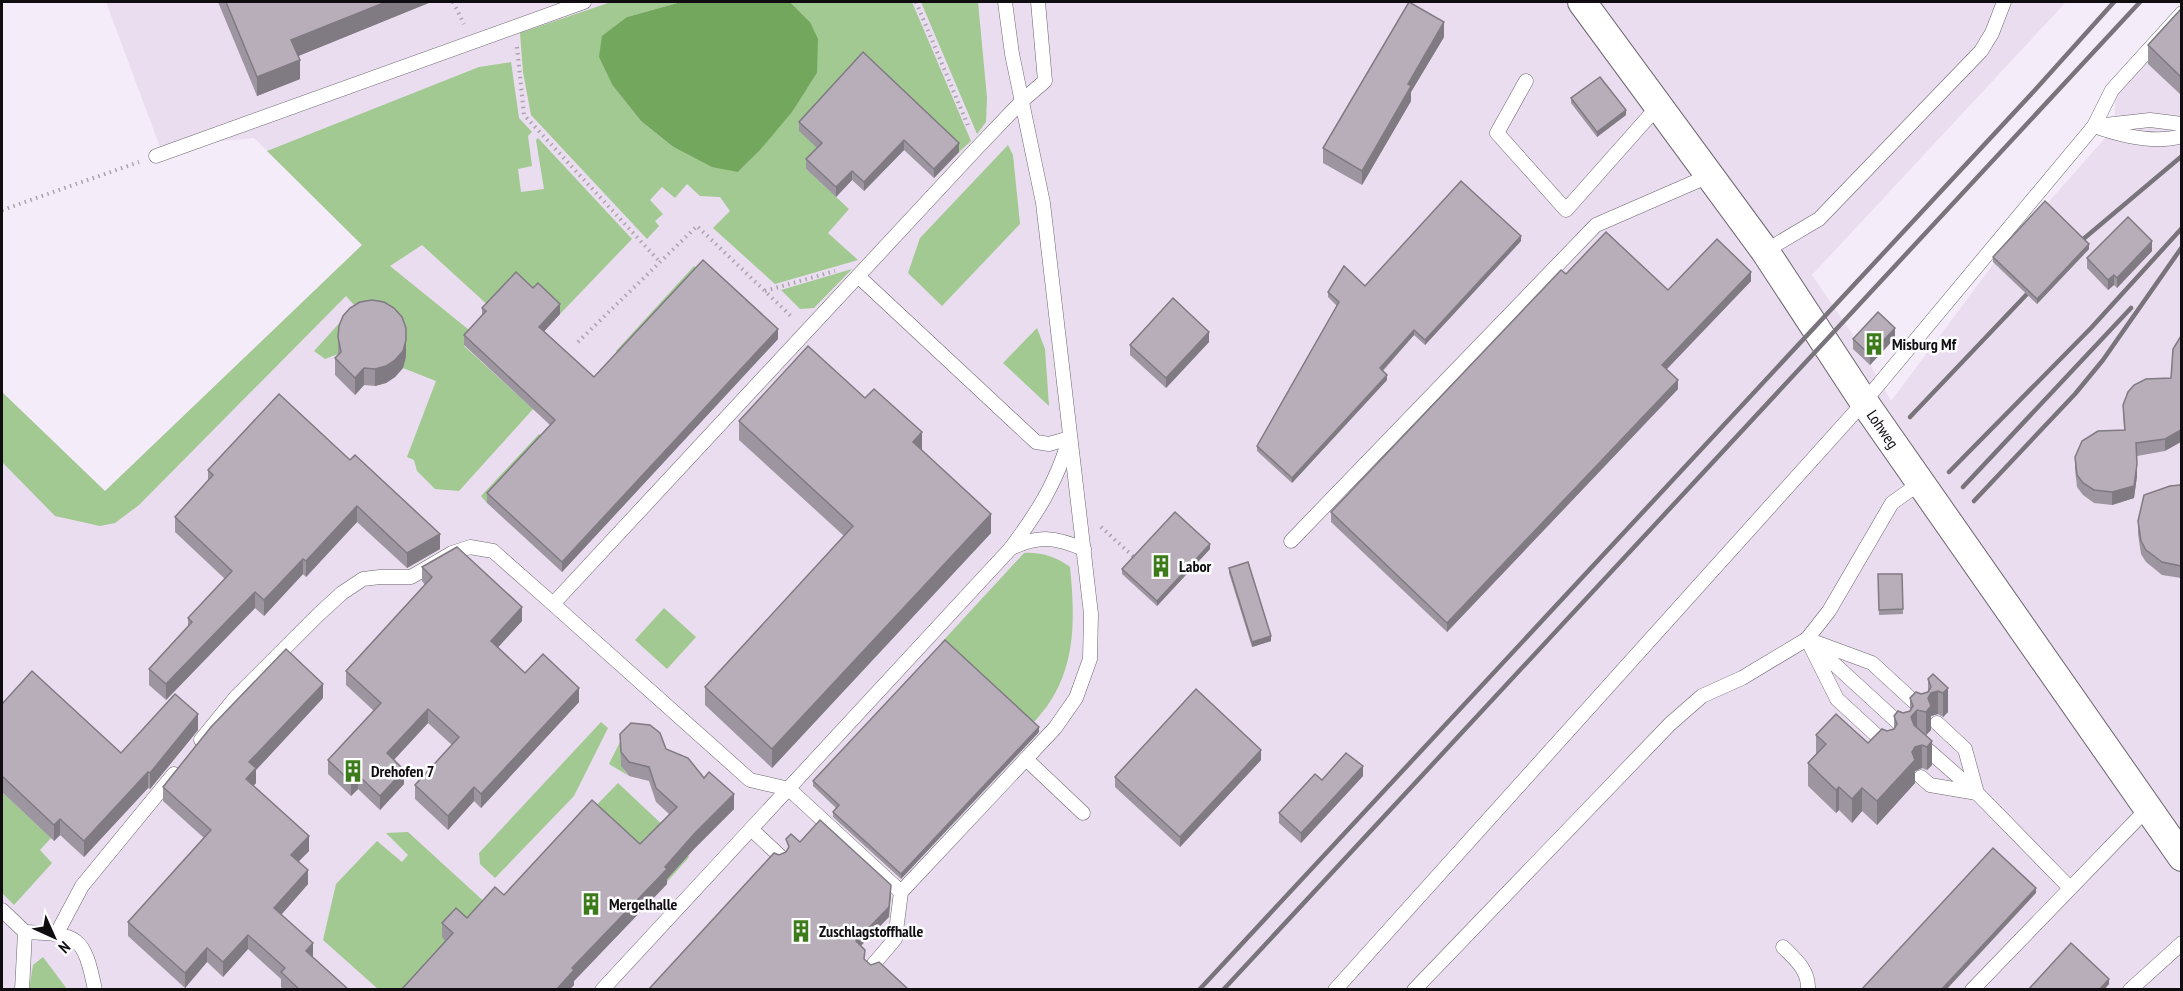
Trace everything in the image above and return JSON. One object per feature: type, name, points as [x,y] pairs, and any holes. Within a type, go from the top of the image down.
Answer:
[{"type":"street","name":"Lohweg","points":[[1582,2],[1660,104],[1765,250],[1864,402],[2181,857]]},
{"type":"lane","points":[[156,156],[514,25],[584,2]]},
{"type":"lane","points":[[872,966],[895,939],[901,892],[1055,728],[1076,698],[1090,659],[1091,614],[1043,203],[1012,54],[1005,2]]},
{"type":"lane","points":[[553,604],[977,148],[1044,81],[1038,2]]},
{"type":"lane","points":[[1765,250],[1819,219],[1957,76],[1981,51],[1992,33],[2004,2]]},
{"type":"lane","points":[[1335,990],[1864,402],[2094,126],[2112,90],[2181,13]]},
{"type":"lane","points":[[1526,81],[1497,133],[1566,210],[1660,104]]},
{"type":"lane","points":[[2094,126],[2150,120],[2181,124]]},
{"type":"lane","points":[[2094,126],[2120,136],[2165,138],[2181,136]]},
{"type":"lane","points":[[1291,541],[1596,225],[1711,175]]},
{"type":"lane","points":[[858,276],[1036,442],[1048,444],[1070,438]]},
{"type":"lane","points":[[602,990],[1011,548],[1059,472],[1070,438]]},
{"type":"lane","points":[[1414,990],[1670,724],[1702,696],[1742,678],[1807,639],[1829,611],[1892,503],[1920,483]]},
{"type":"lane","points":[[1011,548],[1031,540],[1047,539],[1064,541],[1084,549]]},
{"type":"lane","points":[[57,933],[82,886],[236,697],[334,600],[363,579],[411,577],[452,553],[470,547],[493,551],[750,780],[789,789],[901,892]]},
{"type":"lane","points":[[1807,639],[1872,663],[1922,709]]},
{"type":"lane","points":[[1807,639],[1904,728]]},
{"type":"lane","points":[[1807,639],[1837,699],[1888,746]]},
{"type":"lane","points":[[1937,723],[1965,749],[1977,793]]},
{"type":"lane","points":[[1920,742],[1977,793],[2070,888]]},
{"type":"lane","points":[[1026,759],[1083,813]]},
{"type":"lane","points":[[1921,777],[1930,785],[1977,793]]},
{"type":"lane","points":[[1972,990],[2148,809]]},
{"type":"lane","points":[[751,830],[780,856]]},
{"type":"lane","points":[[2,910],[25,932],[57,933],[76,940],[84,949],[95,990]]},
{"type":"lane","points":[[22,990],[25,932]]},
{"type":"lane","points":[[2130,990],[2181,943]]},
{"type":"lane","points":[[1784,947],[1804,971],[1808,979],[1808,990]]},
{"type":"path","points":[[453,2],[472,41]]},
{"type":"path","points":[[916,2],[977,148]]},
{"type":"path","points":[[514,25],[524,115],[660,262]]},
{"type":"path","points":[[2,210],[156,156]]},
{"type":"path","points":[[578,342],[697,226],[807,331]]},
{"type":"path","points":[[765,291],[873,259]]},
{"type":"path","points":[[1081,527],[1099,525],[1136,559]]},
{"type":"shaded area","points":[[106,2],[2066,2],[1812,275],[1853,335],[1891,401],[1994,263],[1992,261],[2045,206],[2114,128],[2116,92],[2181,21],[2181,989],[2,989],[2,392],[105,491],[362,245],[254,138],[160,147]]},
{"type":"shaded area","points":[[611,2],[681,2],[627,17],[613,86],[641,121],[672,146],[738,172],[780,125],[817,73],[810,22],[790,2],[912,2],[971,141],[959,152],[894,92],[822,152],[806,169],[849,209],[828,233],[858,260],[775,284],[713,228],[730,211],[720,197],[700,196],[687,184],[675,198],[662,187],[650,200],[663,214],[655,221],[659,226],[647,239],[531,115],[523,72],[520,33]]},
{"type":"shaded area","points":[[681,2],[790,2],[810,22],[818,39],[817,73],[792,112],[738,172],[712,167],[672,146],[641,121],[613,86],[599,57],[602,36],[627,17]]},
{"type":"shaded area","points":[[921,2],[978,2],[987,98],[986,122],[977,134]]},
{"type":"shaded area","points":[[511,62],[519,118],[532,132],[528,136],[532,166],[518,169],[521,192],[544,189],[536,140],[538,138],[632,239],[560,314],[538,293],[491,308],[422,245],[390,266],[474,334],[464,346],[533,409],[459,491],[435,489],[417,471],[414,460],[407,457],[436,381],[403,368],[406,357],[338,354],[325,359],[314,351],[355,306],[346,296],[139,505],[115,523],[100,526],[55,516],[2,462],[2,392],[105,491],[362,245],[267,151],[479,67]]},
{"type":"shaded area","points":[[1008,145],[1013,155],[1020,224],[942,306],[908,273],[920,238]]},
{"type":"shaded area","points":[[694,266],[701,272],[623,357],[616,351]]},
{"type":"shaded area","points":[[852,269],[814,308],[800,309],[781,290]]},
{"type":"shaded area","points":[[1037,328],[1045,349],[1049,406],[1003,363]]},
{"type":"shaded area","points":[[539,434],[546,440],[487,503],[481,496]]},
{"type":"shaded area","points":[[1024,553],[1048,556],[1070,567],[1073,611],[1070,652],[1065,671],[1046,708],[1031,725],[941,643]]},
{"type":"shaded area","points":[[664,608],[696,637],[667,669],[635,640]]},
{"type":"shaded area","points":[[601,722],[608,728],[574,796],[495,878],[480,864],[479,853]]},
{"type":"shaded area","points":[[621,740],[621,763],[629,776],[609,764]]},
{"type":"shaded area","points":[[618,783],[668,830],[689,857],[666,883],[590,812]]},
{"type":"shaded area","points":[[2,792],[51,838],[40,850],[52,863],[14,905],[2,893]]},
{"type":"shaded area","points":[[408,832],[490,907],[414,989],[378,989],[323,940],[336,884],[377,841],[402,862],[408,855],[386,833]]},
{"type":"shaded area","points":[[43,957],[67,989],[29,989],[33,965]]},
{"type":"building","points":[[226,2],[386,2],[291,40],[300,60],[257,77]]},
{"type":"building","points":[[1409,2],[1444,22],[1408,84],[1411,86],[1362,171],[1323,148]]},
{"type":"building","points":[[2181,9],[2181,77],[2148,45]]},
{"type":"building","points":[[863,52],[959,143],[934,169],[904,140],[864,182],[852,171],[836,187],[806,159],[822,143],[799,122]]},
{"type":"building","points":[[1600,77],[1626,110],[1597,132],[1571,98]]},
{"type":"building","points":[[1461,181],[1521,236],[1425,340],[1414,330],[1380,368],[1387,375],[1292,478],[1257,446],[1339,302],[1328,292],[1344,266],[1365,286]]},
{"type":"building","points":[[2045,201],[2089,244],[2037,299],[1993,257]]},
{"type":"building","points":[[2128,217],[2152,241],[2117,278],[2114,275],[2108,280],[2087,258]]},
{"type":"building","points":[[1606,232],[1668,290],[1717,239],[1751,272],[1662,365],[1678,380],[1447,623],[1331,512],[1561,270],[1566,274]]},
{"type":"building","points":[[703,260],[778,329],[562,562],[487,493],[555,420],[464,335],[486,311],[482,308],[516,272],[533,288],[538,283],[560,304],[539,327],[594,377]]},
{"type":"building","points":[[1173,298],[1209,332],[1166,378],[1130,345]]},
{"type":"building","points":[[372,300],[384,302],[402,317],[406,328],[406,340],[403,351],[395,360],[375,369],[364,368],[355,378],[335,358],[341,352],[338,337],[339,326],[343,316],[350,308],[360,302]]},
{"type":"building","points":[[1878,312],[1895,328],[1870,355],[1853,339]]},
{"type":"building","points":[[2181,336],[2181,430],[2165,439],[2136,443],[2137,464],[2134,486],[2112,492],[2094,490],[2083,483],[2077,475],[2075,457],[2082,441],[2098,431],[2125,430],[2123,405],[2128,392],[2134,385],[2146,379],[2171,378],[2173,349]]},
{"type":"building","points":[[808,346],[865,398],[874,389],[922,432],[913,442],[991,514],[772,749],[705,687],[853,526],[739,421]]},
{"type":"building","points":[[279,394],[350,460],[355,455],[440,534],[407,553],[357,506],[306,561],[303,559],[264,600],[255,592],[166,684],[149,669],[192,622],[188,618],[232,571],[175,517],[213,475],[208,470]]},
{"type":"building","points":[[2181,485],[2181,566],[2162,562],[2146,550],[2141,541],[2138,521],[2144,495],[2170,486]]},
{"type":"building","name":"Labor","points":[[1175,512],[1210,544],[1157,601],[1122,569]]},
{"type":"building","points":[[457,547],[522,607],[491,641],[525,673],[543,654],[579,688],[481,794],[474,787],[448,816],[415,785],[459,737],[428,709],[387,753],[404,770],[380,796],[358,775],[351,782],[328,760],[381,703],[346,671],[432,577],[422,567]]},
{"type":"building","points":[[1248,562],[1271,636],[1252,642],[1229,568]]},
{"type":"building","points":[[1878,574],[1902,574],[1903,609],[1879,610]]},
{"type":"building","points":[[945,640],[1039,727],[901,874],[833,812],[839,805],[813,781]]},
{"type":"building","points":[[286,649],[323,684],[249,762],[256,768],[246,779],[309,836],[291,855],[308,870],[274,908],[313,943],[306,951],[349,990],[300,990],[281,972],[285,968],[248,935],[223,962],[207,948],[185,973],[128,922],[211,830],[163,787],[211,727]]},
{"type":"building","points":[[32,671],[121,753],[175,694],[198,714],[150,773],[148,772],[84,841],[60,819],[54,825],[2,776],[2,704]]},
{"type":"building","points":[[1933,674],[1948,688],[1943,693],[1938,691],[1931,693],[1928,698],[1931,706],[1926,712],[1917,710],[1911,717],[1914,725],[1932,741],[1927,747],[1922,745],[1915,747],[1912,752],[1915,760],[1877,801],[1862,788],[1852,799],[1839,787],[1836,790],[1808,763],[1826,744],[1816,735],[1836,714],[1868,743],[1882,729],[1887,731],[1894,729],[1897,724],[1894,716],[1898,711],[1903,713],[1910,711],[1913,706],[1910,698],[1916,692],[1921,694],[1928,692],[1931,687],[1928,679]]},
{"type":"building","points":[[1196,689],[1261,750],[1180,837],[1115,777]]},
{"type":"building","name":"Mergelhalle","points":[[631,723],[650,725],[660,733],[666,749],[688,758],[704,778],[709,772],[734,794],[694,834],[665,867],[667,869],[572,968],[574,970],[556,990],[401,990],[453,933],[442,923],[456,908],[467,918],[495,887],[504,895],[592,800],[640,844],[677,807],[656,788],[649,767],[629,762],[621,752],[620,734]]},
{"type":"building","points":[[1346,753],[1363,766],[1301,833],[1279,813],[1315,774],[1322,780]]},
{"type":"building","name":"Zuschlagstoffhalle","points":[[820,820],[891,885],[889,907],[856,941],[865,950],[864,959],[871,965],[879,962],[909,990],[648,990],[774,853],[779,855],[786,852],[789,847],[786,839],[791,834],[800,842]]},
{"type":"building","points":[[1993,848],[2036,888],[1941,990],[1861,990]]},
{"type":"building","points":[[2071,943],[2109,979],[2099,990],[2028,990]]},
{"type":"railway","points":[[1199,990],[2035,90],[2114,2]]},
{"type":"railway","points":[[1223,990],[2140,2]]},
{"type":"railway","points":[[2081,241],[2182,156]]},
{"type":"railway","points":[[1949,472],[2091,328],[2182,228]]},
{"type":"railway","points":[[1974,501],[2075,394],[2103,360],[2182,247]]},
{"type":"railway","points":[[1910,417],[2027,294]]},
{"type":"railway","points":[[1963,487],[2131,308]]},
{"type":"place","name":"Misburg Mf","points":[[1874,344]]},
{"type":"place","name":"Labor","points":[[1161,566]]},
{"type":"place","name":"Drehofen 7","points":[[353,771]]},
{"type":"place","name":"Mergelhalle","points":[[591,904]]},
{"type":"place","name":"Zuschlagstoffhalle","points":[[801,931]]}]
